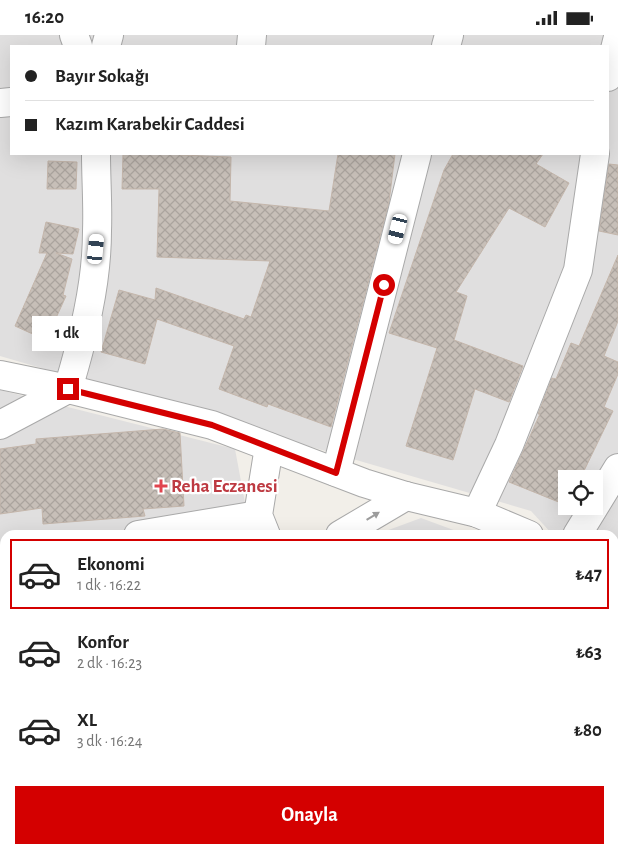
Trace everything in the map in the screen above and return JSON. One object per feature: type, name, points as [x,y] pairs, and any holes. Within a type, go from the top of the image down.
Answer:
[{"type":"street","points":[[609,73],[618,37]]},
{"type":"street","points":[[0,425],[68,389],[85,331],[91,299],[97,232],[96,155]]},
{"type":"street","points":[[336,473],[417,155]]},
{"type":"street","points":[[477,513],[509,445],[578,270],[595,155]]},
{"type":"street","points":[[0,375],[68,389],[212,425],[336,473],[406,496],[477,513],[517,530]]},
{"type":"street","points":[[200,530],[262,525],[269,447]]},
{"type":"street","points":[[580,530],[618,468]]},
{"type":"street","points":[[348,530],[406,496]]},
{"type":"shaded area","points":[[0,35],[618,35],[618,530],[548,530],[531,511],[0,356]]},
{"type":"shaded area","points":[[0,390],[235,449],[250,530],[0,530]]},
{"type":"shaded area","points":[[421,518],[453,530],[389,530]]},
{"type":"building","points":[[123,155],[231,157],[230,201],[329,211],[338,155],[395,155],[389,202],[331,427],[268,404],[267,407],[219,389],[234,346],[157,319],[145,364],[101,352],[119,290],[155,300],[156,288],[244,319],[246,315],[251,317],[270,261],[157,257],[159,189],[122,189]]},
{"type":"building","points":[[452,155],[542,155],[536,164],[569,183],[545,227],[509,208],[456,292],[467,296],[454,340],[523,366],[509,402],[475,389],[453,460],[406,446],[437,348],[389,333],[444,170]]},
{"type":"building","points":[[48,161],[77,162],[76,189],[47,189]]},
{"type":"building","points":[[609,164],[618,165],[618,235],[599,231]]},
{"type":"building","points":[[46,222],[79,229],[73,254],[56,253],[72,259],[63,295],[66,296],[46,340],[15,326],[47,253],[39,253]]},
{"type":"building","points":[[618,255],[618,321],[604,356],[618,362],[618,374],[604,407],[613,411],[584,470],[558,470],[558,502],[509,482],[540,414],[538,414],[552,378],[556,379],[571,343],[579,346]]},
{"type":"building","points":[[163,429],[180,433],[184,506],[143,509],[145,516],[43,524],[42,508],[0,514],[0,449],[36,444],[36,439]]},
{"type":"place","name":"Reha Eczanesi","points":[[161,486]]},
{"type":"route","points":[[68,389],[212,425],[336,473],[384,285]]}]
